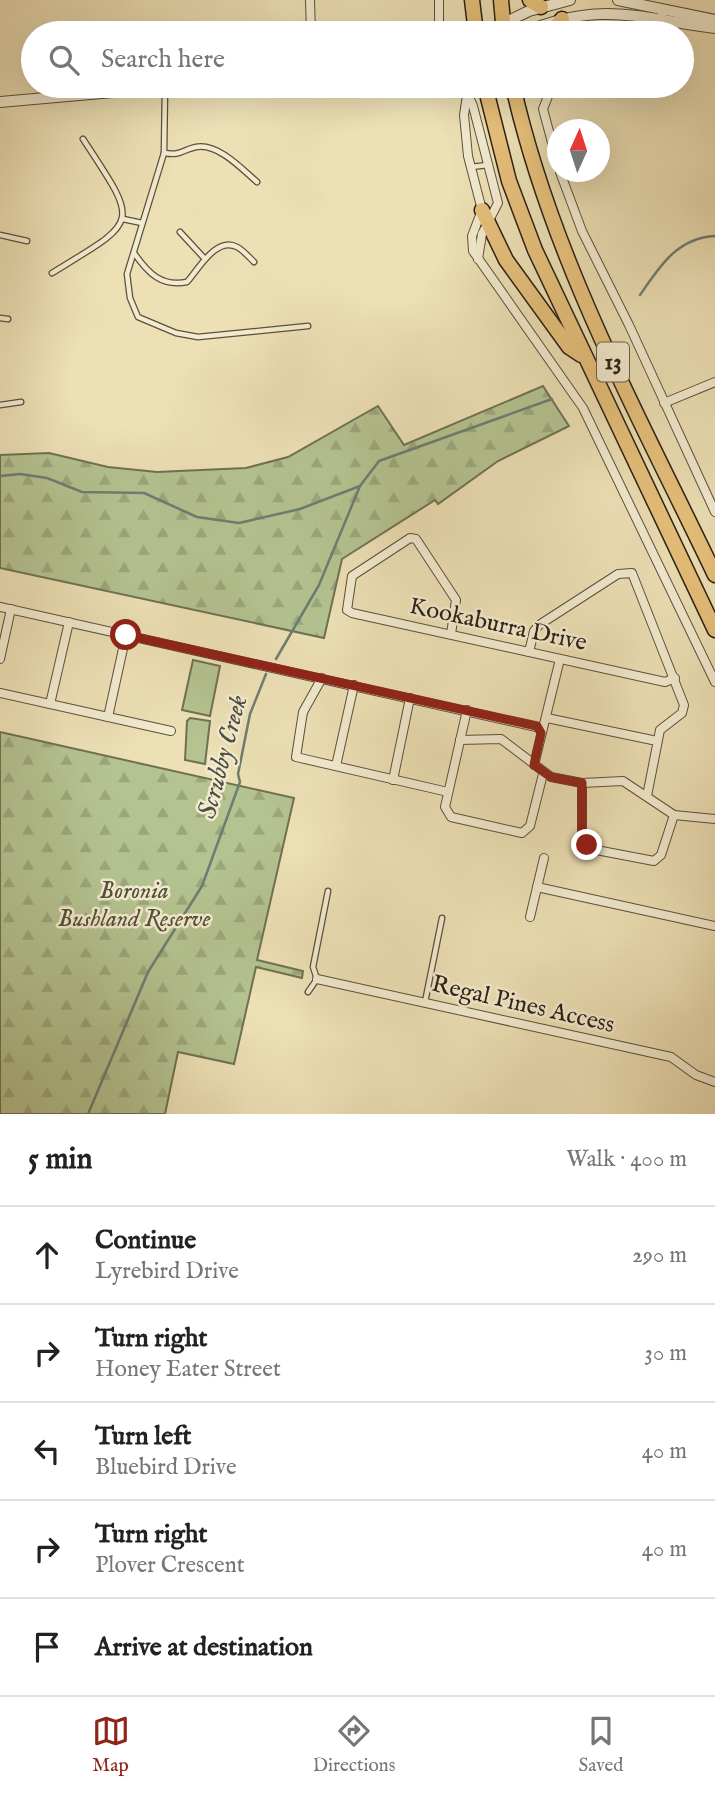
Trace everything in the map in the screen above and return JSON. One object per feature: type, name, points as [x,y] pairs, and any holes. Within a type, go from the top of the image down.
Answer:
[{"type":"highway","points":[[472,0],[475,21]]},
{"type":"highway","points":[[501,0],[502,21]]},
{"type":"highway","name":"13","points":[[488,98],[517,206],[584,357],[715,630]]},
{"type":"highway","name":"13","points":[[516,98],[527,144],[564,251],[715,575]]},
{"type":"highway","points":[[485,217],[523,285],[569,347],[584,357]]},
{"type":"street","points":[[310,0],[311,21]]},
{"type":"street","points":[[439,0],[439,21]]},
{"type":"street","points":[[512,21],[535,3],[570,0]]},
{"type":"street","points":[[618,0],[715,20]]},
{"type":"street","points":[[661,19],[663,8]]},
{"type":"street","points":[[556,21],[611,11],[672,21]]},
{"type":"street","points":[[694,25],[715,29]]},
{"type":"street","points":[[0,102],[44,98]]},
{"type":"street","points":[[467,98],[464,115],[470,167],[485,217],[478,259]]},
{"type":"street","points":[[469,98],[498,203],[485,217],[471,243],[478,259],[583,408],[715,682]]},
{"type":"street","points":[[547,98],[543,109],[547,124]]},
{"type":"street","points":[[563,182],[582,231],[715,512]]},
{"type":"street","points":[[664,403],[715,382]]},
{"type":"street","name":"Kookaburra Drive","points":[[451,634],[456,600],[416,539],[410,538],[352,576],[346,610],[560,659],[665,682],[675,678]]},
{"type":"street","points":[[529,652],[534,631],[539,625],[618,574],[632,573],[682,696],[682,713],[660,730],[647,796]]},
{"type":"street","points":[[0,607],[541,728]]},
{"type":"street","points":[[0,659],[11,609]]},
{"type":"street","points":[[50,704],[69,622]]},
{"type":"street","points":[[108,717],[126,635]]},
{"type":"street","points":[[534,765],[560,659]]},
{"type":"street","points":[[323,678],[303,712],[295,753],[299,759],[448,792]]},
{"type":"street","points":[[336,766],[354,685]]},
{"type":"street","points":[[0,693],[171,731]]},
{"type":"street","points":[[393,780],[410,698]]},
{"type":"street","points":[[467,710],[445,807],[451,817],[522,833],[530,826],[543,774]]},
{"type":"street","points":[[547,718],[657,741]]},
{"type":"street","points":[[460,740],[501,739],[543,774],[582,783],[622,781],[674,814],[715,819]]},
{"type":"street","points":[[582,783],[582,835],[592,849],[649,861],[659,859],[674,814]]},
{"type":"street","points":[[530,916],[544,858]]},
{"type":"street","points":[[537,887],[715,926]]},
{"type":"street","name":"Regal Pines Access","points":[[317,979],[671,1058],[695,1075],[715,1082]]},
{"type":"lane","points":[[558,1],[562,19]]},
{"type":"lane","points":[[165,98],[164,153],[127,274],[130,298],[138,317],[176,333],[198,337],[308,326]]},
{"type":"lane","points":[[52,273],[112,236],[123,219],[121,197],[83,139]]},
{"type":"lane","points":[[164,153],[179,155],[196,147],[209,149],[223,155],[257,182]]},
{"type":"lane","points":[[470,167],[488,165]]},
{"type":"lane","points":[[123,219],[142,223]]},
{"type":"lane","points":[[180,232],[205,259]]},
{"type":"lane","points":[[0,235],[27,241]]},
{"type":"lane","points":[[134,252],[149,274],[176,284],[187,282],[205,259],[228,245],[236,246],[254,262]]},
{"type":"lane","points":[[0,318],[8,319]]},
{"type":"lane","points":[[0,405],[21,402]]},
{"type":"lane","points":[[308,992],[317,979],[313,967],[328,891]]},
{"type":"lane","points":[[425,1003],[442,918]]},
{"type":"green space","points":[[543,386],[569,426],[498,461],[438,504],[435,500],[342,559],[324,638],[0,568],[0,455],[49,453],[108,467],[157,472],[246,468],[288,457],[378,406],[404,445]]},
{"type":"green space","points":[[193,660],[220,666],[210,716],[182,710]]},
{"type":"green space","points":[[190,718],[210,721],[205,764],[185,760],[187,721]]},
{"type":"green space","name":"Boronia Bushland Reserve","points":[[0,732],[294,798],[257,960],[303,971],[302,978],[256,967],[234,1064],[178,1052],[165,1114],[0,1114]]},
{"type":"waterway","name":"Scrubby Creek","points":[[640,295],[671,255],[690,242],[715,236]]},
{"type":"waterway","name":"Scrubby Creek","points":[[276,659],[319,585],[360,486],[379,461],[552,399]]},
{"type":"waterway","points":[[0,476],[20,474],[47,478],[82,492],[144,493],[197,517],[239,523],[300,509],[360,486]]},
{"type":"waterway","name":"Scrubby Creek","points":[[88,1114],[148,972],[202,886],[240,782],[238,774],[250,714],[266,674]]},
{"type":"route","points":[[126,635],[537,726],[541,728],[541,733],[534,765],[543,774],[582,783],[582,835],[587,845]]}]
